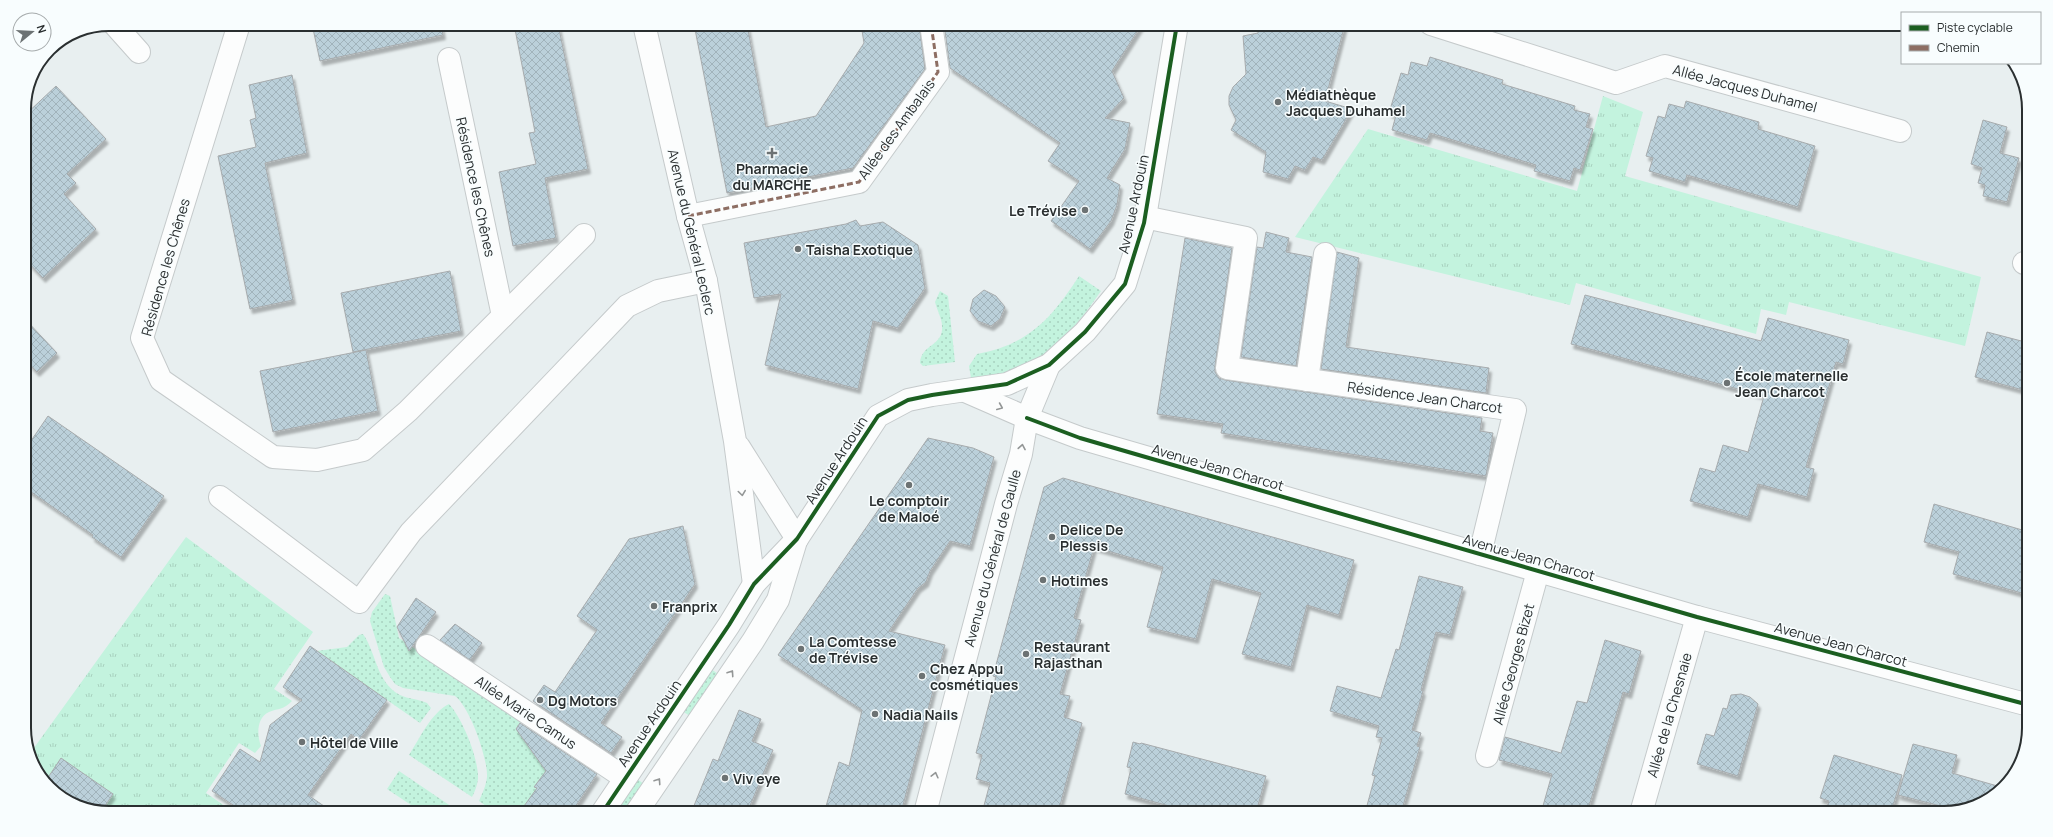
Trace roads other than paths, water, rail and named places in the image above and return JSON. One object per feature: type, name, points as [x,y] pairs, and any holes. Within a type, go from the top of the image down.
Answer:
[{"type":"street","points":[[120,31],[139,52]]},
{"type":"street","name":"Résidence les Chênes","points":[[237,31],[142,338],[161,380],[273,457],[317,460],[363,450],[408,411],[584,235]]},
{"type":"street","name":"Avenue du Général Leclerc","points":[[646,31],[688,216],[706,281],[736,441],[754,584]]},
{"type":"street","name":"Allée des Ambalais","points":[[688,216],[859,182],[938,72],[932,31]]},
{"type":"street","name":"Avenue Ardouin","points":[[607,806],[729,625],[754,584],[797,539],[878,416],[908,400],[1007,384],[1049,365],[1085,332],[1125,284],[1138,248],[1176,31]]},
{"type":"street","name":"Allée Jacques Duhamel","points":[[1454,31],[1616,83],[1664,66],[1900,131]]},
{"type":"street","name":"Résidence les Chênes","points":[[449,59],[503,316]]},
{"type":"street","name":"Résidence Jean Charcot","points":[[1144,217],[1246,238],[1226,368],[1515,410],[1480,554]]},
{"type":"street","points":[[1307,380],[1324,254]]},
{"type":"street","points":[[220,498],[359,602],[411,532],[627,306],[658,291],[706,281]]},
{"type":"street","name":"Avenue Ardouin","points":[[1027,418],[1049,365]]},
{"type":"street","points":[[964,391],[1027,418]]},
{"type":"street","name":"Avenue Jean Charcot","points":[[1027,418],[1080,438],[1538,571],[1698,617],[2022,704]]},
{"type":"street","name":"Avenue du Général de Gaulle","points":[[927,806],[1006,504],[1021,454],[1027,418]]},
{"type":"street","name":"Avenue du Général Leclerc","points":[[736,441],[797,539]]},
{"type":"street","name":"Avenue Ardouin","points":[[641,806],[753,641],[778,600],[797,539]]},
{"type":"street","name":"Allée Georges Bizet","points":[[1487,756],[1538,571]]},
{"type":"street","name":"Allée de la Chesnaie","points":[[1643,806],[1698,617]]},
{"type":"street","name":"Allée Marie Camus","points":[[427,646],[625,778]]},
{"type":"place","name":"Médiathèque Jacques Duhamel","points":[[1278,102]]},
{"type":"place","name":"Pharmacie du MARCHE","points":[[772,153]]},
{"type":"place","name":"Le Trévise","points":[[1085,210]]},
{"type":"place","name":"Taisha Exotique","points":[[798,249]]},
{"type":"place","name":"École maternelle Jean Charcot","points":[[1727,383]]},
{"type":"place","name":"Le comptoir de Maloé","points":[[909,485]]},
{"type":"place","name":"Delice De Plessis","points":[[1052,537]]},
{"type":"place","name":"Hotimes","points":[[1043,580]]},
{"type":"place","name":"Franprix","points":[[654,606]]},
{"type":"place","name":"La Comtesse de Trévise","points":[[801,649]]},
{"type":"place","name":"Restaurant Rajasthan","points":[[1026,654]]},
{"type":"place","name":"Chez Appu cosmétiques","points":[[922,676]]},
{"type":"place","name":"Dg Motors","points":[[540,700]]},
{"type":"place","name":"Nadia Nails","points":[[875,714]]},
{"type":"place","name":"Hôtel de Ville","points":[[302,742]]},
{"type":"place","name":"Viv eye","points":[[725,778]]}]
